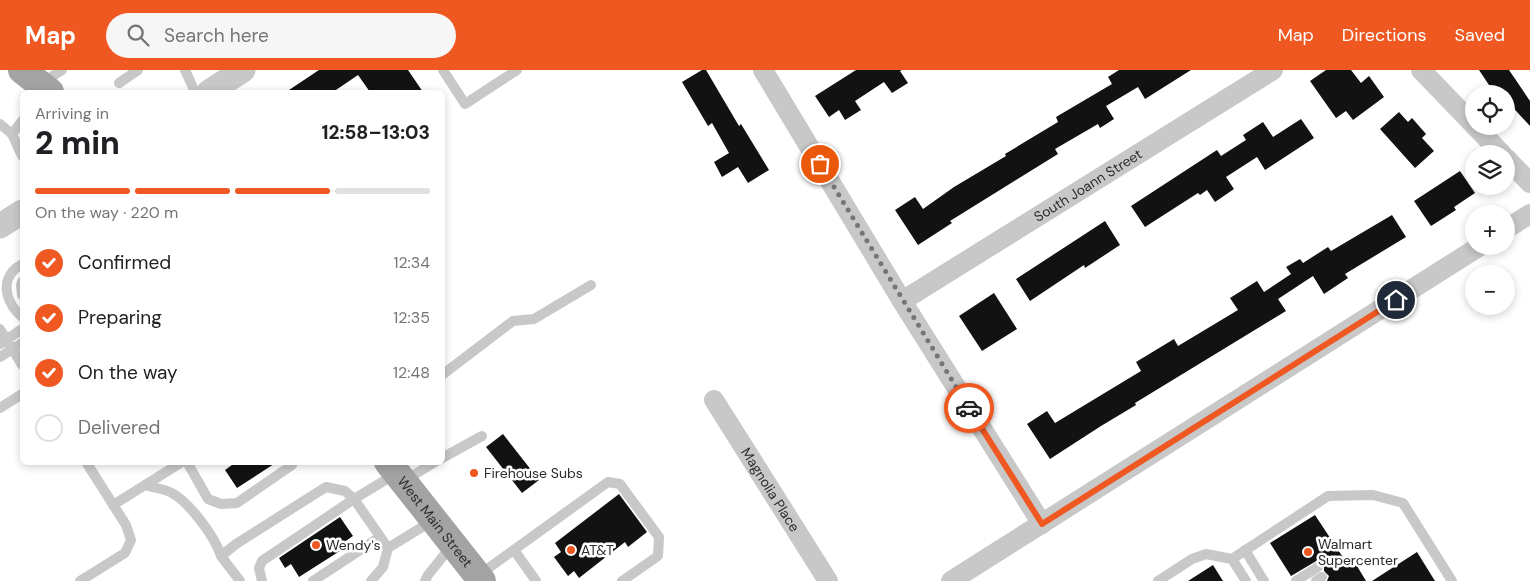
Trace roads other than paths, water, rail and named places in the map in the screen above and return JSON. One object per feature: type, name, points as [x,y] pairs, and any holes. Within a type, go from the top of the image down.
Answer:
[{"type":"main road","name":"West Main Street","points":[[396,472],[480,578]]},
{"type":"street","points":[[212,90],[244,70]]},
{"type":"street","name":"South Joann Street","points":[[902,301],[1273,70]]},
{"type":"street","points":[[1421,70],[1465,115]]},
{"type":"street","points":[[771,73],[902,301],[1042,524]]},
{"type":"street","points":[[1484,135],[1494,145]]},
{"type":"street","points":[[1515,167],[1530,183]]},
{"type":"street","points":[[0,226],[20,213]]},
{"type":"street","points":[[1515,224],[1530,214]]},
{"type":"street","points":[[952,581],[1466,255]]},
{"type":"street","name":"Magnolia Place","points":[[714,400],[828,581]]},
{"type":"lane","points":[[119,83],[138,70]]},
{"type":"lane","points":[[185,70],[194,90]]},
{"type":"lane","points":[[444,70],[465,104],[517,70]]},
{"type":"lane","points":[[0,124],[12,134],[20,152]]},
{"type":"lane","points":[[12,134],[20,124]]},
{"type":"lane","points":[[20,266],[13,271],[7,282],[8,299],[20,314]]},
{"type":"lane","points":[[445,373],[512,321],[534,319],[591,285]]},
{"type":"lane","points":[[0,329],[3,342],[13,349],[20,361]]},
{"type":"lane","points":[[3,342],[20,331]]},
{"type":"lane","points":[[0,357],[20,344]]},
{"type":"lane","points":[[0,408],[20,395]]},
{"type":"lane","points":[[445,456],[482,436]]},
{"type":"lane","points":[[80,581],[125,553],[130,540],[126,525],[88,465]]},
{"type":"lane","points":[[113,505],[177,465]]},
{"type":"lane","points":[[189,465],[208,499],[221,504],[237,503],[292,465]]},
{"type":"lane","points":[[262,581],[259,568],[262,561],[396,472],[424,465]]},
{"type":"lane","points":[[480,578],[514,550],[608,482],[620,484],[659,537],[658,556],[622,581]]},
{"type":"lane","points":[[146,485],[173,494],[189,507],[218,546],[221,556],[240,581]]},
{"type":"lane","points":[[221,556],[236,544],[326,487],[345,491],[354,499],[388,548]]},
{"type":"lane","points":[[1158,581],[1192,559],[1206,554],[1232,559],[1328,496],[1373,495],[1403,503],[1452,581]]},
{"type":"lane","points":[[371,581],[383,567],[388,548],[433,520]]},
{"type":"lane","points":[[313,581],[380,537]]},
{"type":"lane","points":[[425,581],[452,544]]},
{"type":"lane","points":[[514,550],[536,581]]},
{"type":"lane","points":[[1245,550],[1264,581]]},
{"type":"lane","points":[[1232,559],[1246,581]]},
{"type":"lane","points":[[1296,581],[1318,567]]},
{"type":"place","name":"Firehouse Subs","points":[[474,473]]},
{"type":"place","name":"Wendy's","points":[[316,545]]},
{"type":"place","name":"AT&T","points":[[571,550]]},
{"type":"place","name":"Walmart Supercenter","points":[[1308,552]]}]
